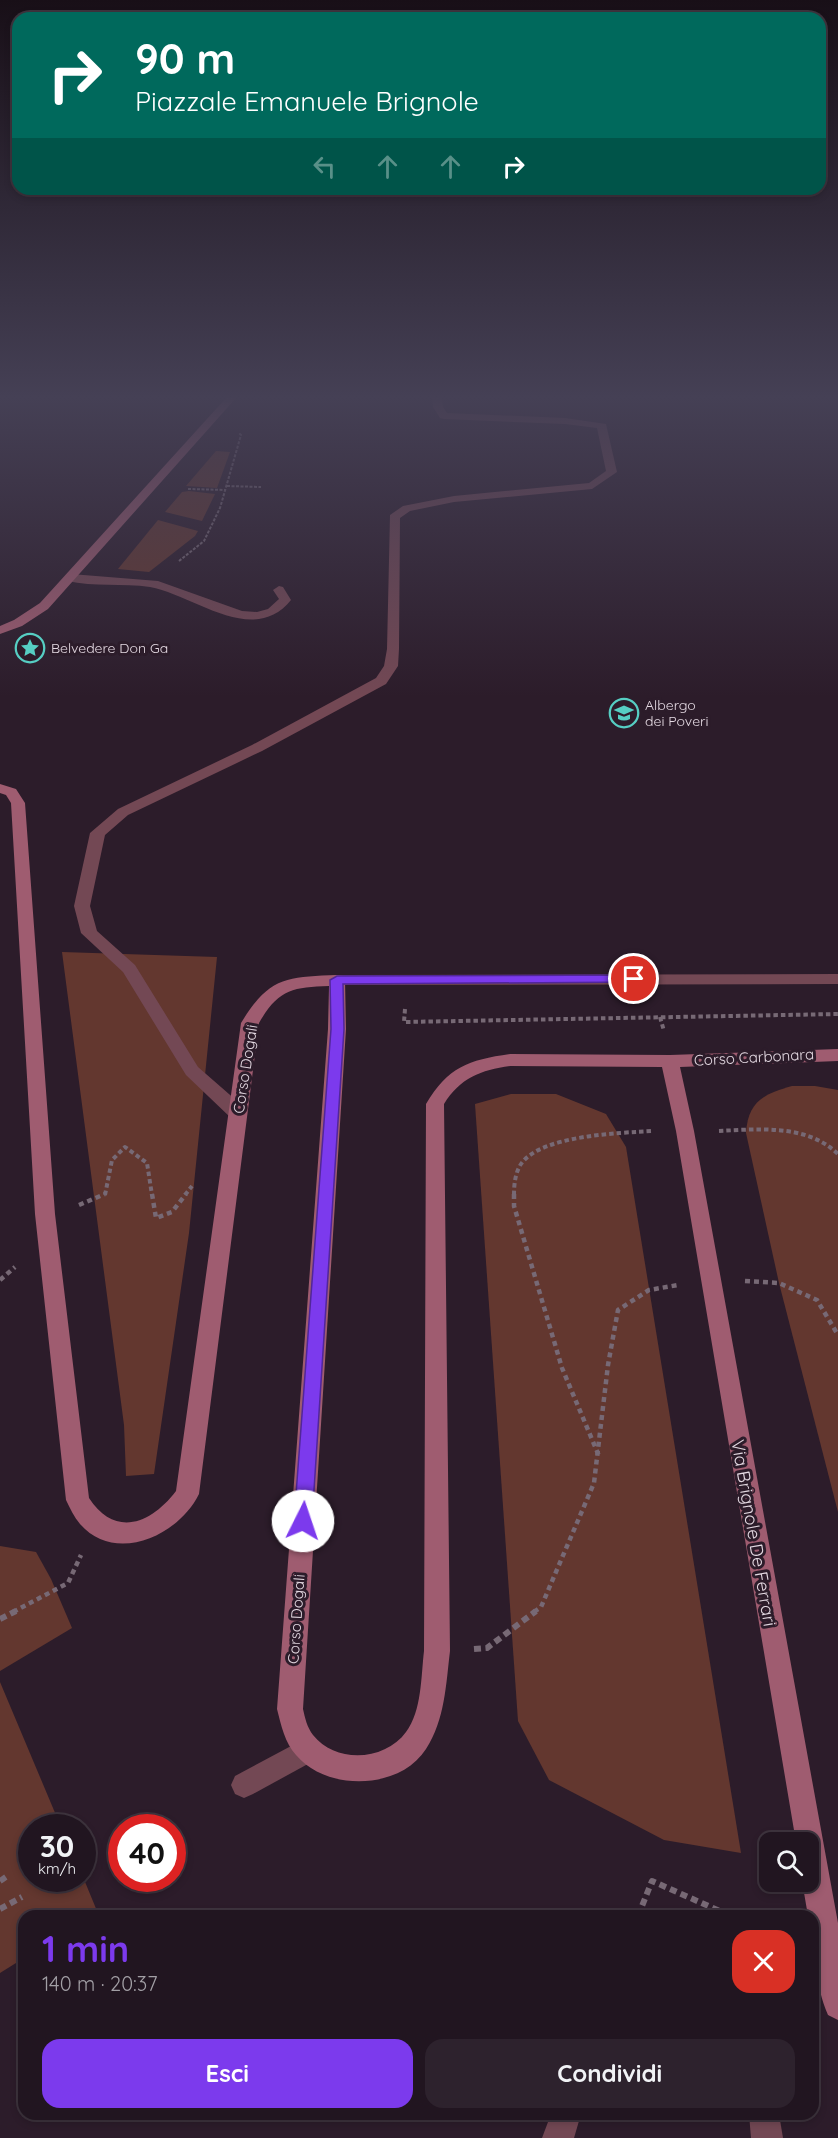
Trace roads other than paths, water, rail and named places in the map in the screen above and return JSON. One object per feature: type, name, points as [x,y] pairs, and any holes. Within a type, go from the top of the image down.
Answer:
[{"type":"street","points":[[0,630],[38,611],[71,578],[142,498]]},
{"type":"street","points":[[238,1113],[192,1071],[129,969],[89,933],[82,906],[98,833],[123,812],[257,748],[381,681],[391,666],[393,649],[394,518],[407,508],[467,498]]},
{"type":"street","points":[[71,578],[159,585],[233,614],[256,617],[278,610],[285,600],[279,590]]},
{"type":"street","name":"Corso Dogali","points":[[0,788],[11,792],[18,803],[45,1214],[78,1500],[84,1513],[95,1524],[111,1532],[148,1530],[172,1515],[187,1494],[250,1023],[268,995],[278,987],[293,982],[337,980],[338,1029],[290,1709],[296,1731],[309,1750]]},
{"type":"street","points":[[337,980],[838,979]]},
{"type":"street","name":"Corso Carbonara","points":[[670,1061],[838,1055]]},
{"type":"street","points":[[244,1785],[309,1750],[328,1763],[351,1769],[375,1768],[398,1758],[415,1742],[427,1721],[437,1651],[435,1104],[444,1086],[462,1072],[484,1064],[510,1060],[670,1061]]},
{"type":"street","name":"Via Brignole De Ferrari","points":[[670,1061],[685,1131],[709,1279],[838,2005]]},
{"type":"street","points":[[558,2138],[564,2120]]},
{"type":"street","points":[[765,2120],[767,2138]]},
{"type":"place","name":"Belvedere Don Ga","points":[[30,648]]},
{"type":"place","name":"Albergo dei Poveri","points":[[624,713]]}]
